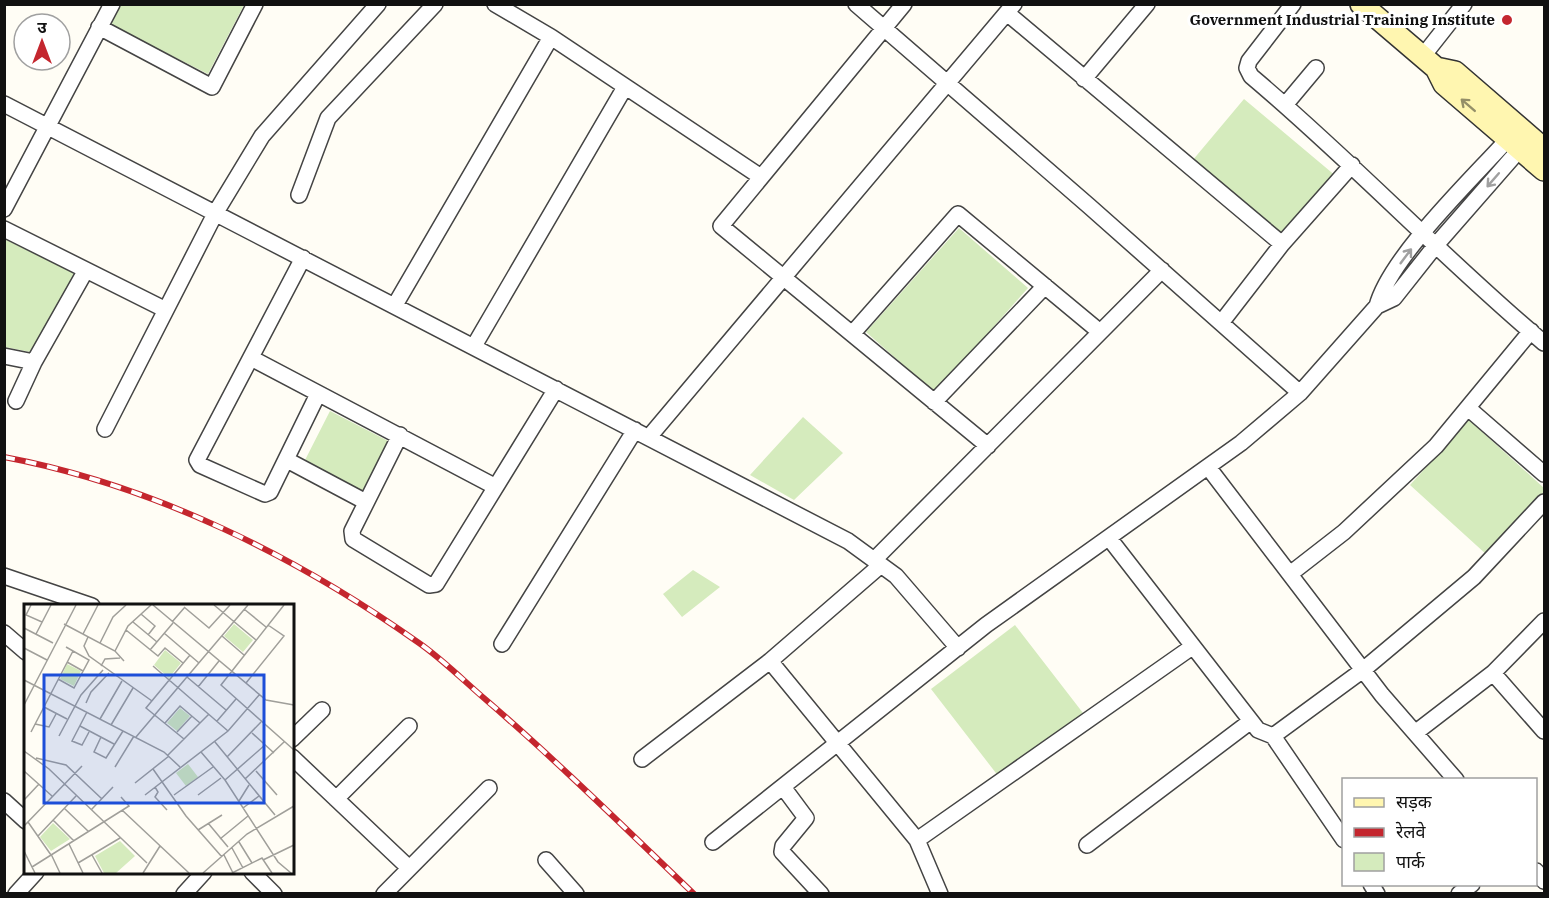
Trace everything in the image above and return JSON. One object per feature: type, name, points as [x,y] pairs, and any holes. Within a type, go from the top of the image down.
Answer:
[{"type":"main road","points":[[1361,4],[1430,62],[1455,72],[1545,170]]},
{"type":"main road","points":[[1518,140],[1545,149]]},
{"type":"street","points":[[4,209],[46,125],[112,4]]},
{"type":"street","points":[[99,27],[212,87],[255,4]]},
{"type":"street","points":[[105,429],[216,213],[262,136],[378,4]]},
{"type":"street","points":[[299,195],[328,118],[435,4]]},
{"type":"street","points":[[495,4],[551,37],[761,177]]},
{"type":"street","points":[[856,4],[1300,393]]},
{"type":"street","points":[[904,4],[721,226],[988,446]]},
{"type":"street","points":[[1084,79],[1147,4]]},
{"type":"street","points":[[1293,4],[1249,61],[1247,68],[1251,76],[1352,165],[1436,245],[1545,343]]},
{"type":"street","points":[[1430,62],[1464,4]]},
{"type":"street","points":[[502,644],[642,434],[783,278],[1010,9],[1084,79],[1282,244]]},
{"type":"street","points":[[395,305],[551,37]]},
{"type":"street","points":[[1285,105],[1317,68]]},
{"type":"street","points":[[474,346],[625,87]]},
{"type":"street","points":[[4,104],[848,541],[896,576],[958,648]]},
{"type":"street","points":[[1377,306],[1382,288],[1423,233],[1518,140]]},
{"type":"street","points":[[713,842],[958,648],[1241,443],[1300,393],[1377,306],[1394,298],[1518,140]]},
{"type":"street","points":[[1221,323],[1282,244],[1352,165]]},
{"type":"street","points":[[852,334],[958,214],[1100,332]]},
{"type":"street","points":[[4,229],[166,310]]},
{"type":"street","points":[[303,258],[197,460],[200,465],[265,494],[270,492],[317,396]]},
{"type":"street","points":[[16,401],[34,362],[86,270]]},
{"type":"street","points":[[642,759],[770,661],[878,563],[988,446],[1162,270]]},
{"type":"street","points":[[934,402],[1045,286]]},
{"type":"street","points":[[1290,574],[1344,532],[1436,446],[1531,331]]},
{"type":"street","points":[[4,356],[34,362]]},
{"type":"street","points":[[251,358],[317,396],[400,435],[494,486]]},
{"type":"street","points":[[400,435],[352,531],[353,538],[429,585],[436,584],[494,486],[556,389]]},
{"type":"street","points":[[1468,408],[1545,474]]},
{"type":"street","points":[[287,460],[366,502]]},
{"type":"street","points":[[1208,467],[1449,777]]},
{"type":"street","points":[[1273,736],[1363,669],[1474,577],[1545,502]]},
{"type":"street","points":[[1109,538],[1258,730],[1273,736],[1342,837]]},
{"type":"street","points":[[4,576],[86,604]]},
{"type":"street","points":[[1415,733],[1492,673],[1545,621]]},
{"type":"street","points":[[4,633],[24,650]]},
{"type":"street","points":[[917,840],[1192,646]]},
{"type":"street","points":[[770,661],[917,840],[940,894]]},
{"type":"street","points":[[1492,673],[1545,731]]},
{"type":"street","points":[[294,737],[322,710]]},
{"type":"street","points":[[1087,845],[1251,721]]},
{"type":"street","points":[[336,799],[409,726]]},
{"type":"street","points":[[294,759],[408,867]]},
{"type":"street","points":[[783,787],[806,818],[783,846],[782,852],[820,894]]},
{"type":"street","points":[[384,894],[408,867],[489,788]]},
{"type":"street","points":[[4,801],[24,819]]},
{"type":"street","points":[[546,860],[576,894]]},
{"type":"street","points":[[16,894],[35,874]]},
{"type":"street","points":[[184,894],[203,874]]},
{"type":"street","points":[[253,874],[274,894]]},
{"type":"green space","points":[[121,4],[244,5],[208,74],[111,25]]},
{"type":"green space","points":[[1244,99],[1337,177],[1285,239],[1192,161]]},
{"type":"green space","points":[[959,228],[1028,288],[935,393],[866,332]]},
{"type":"green space","points":[[4,239],[75,273],[35,353],[5,347]]},
{"type":"green space","points":[[330,411],[392,443],[364,496],[303,464]]},
{"type":"green space","points":[[803,417],[843,453],[794,500],[750,475]]},
{"type":"green space","points":[[1469,420],[1544,488],[1544,492],[1487,555],[1410,485]]},
{"type":"green space","points":[[693,570],[720,587],[682,617],[663,594]]},
{"type":"green space","points":[[1015,625],[1083,713],[999,777],[931,689]]},
{"type":"railway","points":[[4,457],[60,469],[168,505],[273,553],[372,611],[428,649],[512,722],[694,894]]},
{"type":"place","name":"Government Industrial Training Institute","points":[[1507,20]]}]
